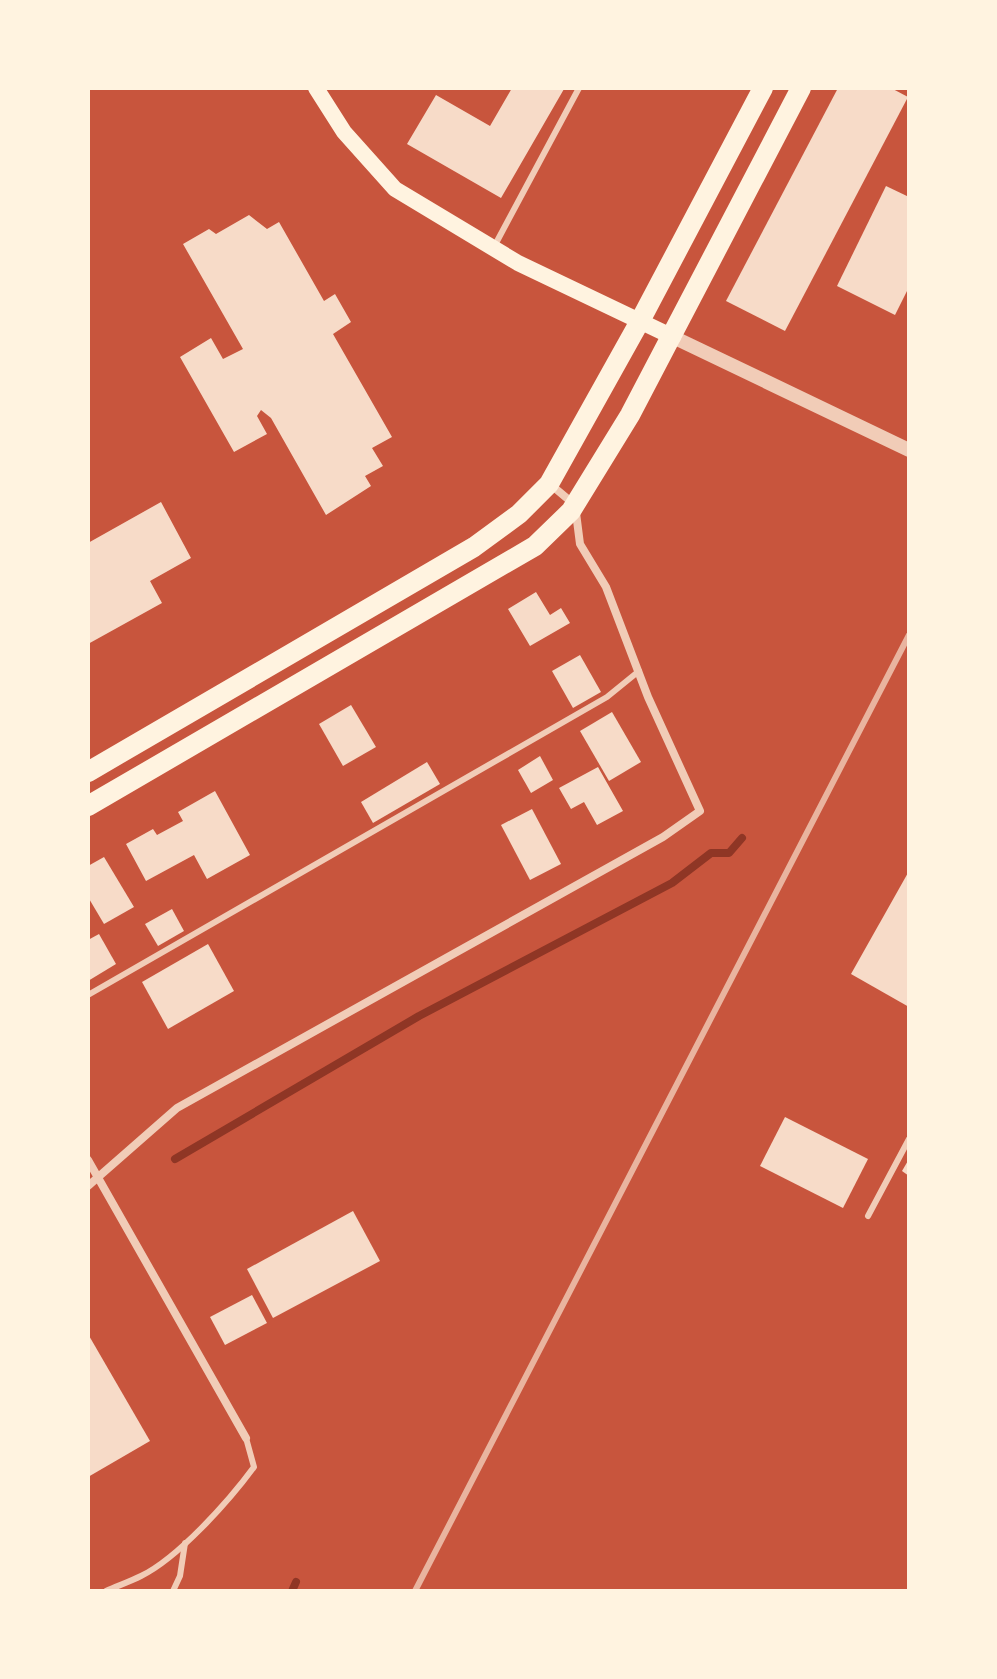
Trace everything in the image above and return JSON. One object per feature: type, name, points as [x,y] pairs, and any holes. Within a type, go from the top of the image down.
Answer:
[{"type":"main road","points":[[316,88],[344,132],[395,189],[493,248],[673,337]]},
{"type":"main road","points":[[88,772],[474,547],[519,514],[549,484],[640,321],[763,88]]},
{"type":"main road","points":[[88,806],[535,546],[575,505],[630,415],[801,88]]},
{"type":"street","points":[[673,337],[909,450]]},
{"type":"street","points":[[88,1186],[177,1108],[663,837],[700,811],[648,697],[606,587],[580,544],[575,505],[549,484]]},
{"type":"street","points":[[88,1160],[246,1438]]},
{"type":"lane","points":[[493,248],[579,88]]},
{"type":"lane","points":[[88,995],[607,697],[639,671]]},
{"type":"lane","points":[[868,1216],[909,1139]]},
{"type":"lane","points":[[106,1591],[143,1575],[185,1543],[233,1496],[254,1467],[246,1438]]},
{"type":"lane","points":[[173,1591],[180,1576],[185,1543]]},
{"type":"building","points":[[512,88],[564,89],[501,198],[407,144],[436,95],[490,126]]},
{"type":"building","points":[[838,88],[891,88],[908,97],[785,331],[726,301]]},
{"type":"building","points":[[886,186],[909,197],[909,287],[895,315],[837,286]]},
{"type":"building","points":[[249,215],[267,229],[279,222],[324,301],[335,294],[351,322],[333,334],[392,437],[372,448],[383,466],[365,476],[371,486],[326,515],[271,418],[261,410],[257,416],[267,434],[234,452],[180,357],[211,338],[223,359],[243,349],[183,244],[209,229],[216,234]]},
{"type":"building","points":[[161,502],[191,558],[150,581],[162,603],[88,644],[88,543]]},
{"type":"building","points":[[536,592],[550,615],[561,608],[570,623],[530,646],[508,609]]},
{"type":"building","points":[[580,655],[601,692],[573,708],[552,671]]},
{"type":"building","points":[[351,705],[376,747],[343,766],[319,724]]},
{"type":"building","points":[[612,712],[641,762],[609,781],[580,731]]},
{"type":"building","points":[[540,756],[553,780],[531,793],[518,770]]},
{"type":"building","points":[[427,762],[440,784],[373,823],[361,802]]},
{"type":"building","points":[[598,767],[623,811],[597,825],[584,802],[571,809],[559,788]]},
{"type":"building","points":[[215,791],[250,855],[207,879],[194,855],[146,881],[126,844],[153,829],[157,835],[183,821],[178,812]]},
{"type":"building","points":[[532,809],[561,864],[530,880],[501,825]]},
{"type":"building","points":[[104,857],[134,907],[104,924],[88,897],[88,866]]},
{"type":"building","points":[[909,871],[909,1007],[851,974]]},
{"type":"building","points":[[172,909],[184,931],[158,946],[145,924]]},
{"type":"building","points":[[99,934],[116,964],[88,981],[88,940]]},
{"type":"building","points":[[208,944],[234,991],[168,1029],[142,982]]},
{"type":"building","points":[[785,1117],[868,1159],[843,1208],[760,1166]]},
{"type":"building","points":[[909,1159],[909,1176],[902,1171]]},
{"type":"building","points":[[353,1211],[380,1261],[273,1318],[247,1269]]},
{"type":"building","points":[[252,1295],[267,1323],[225,1345],[210,1317]]},
{"type":"building","points":[[88,1334],[150,1441],[88,1477]]},
{"type":"waterway","points":[[175,1159],[419,1016],[672,883],[711,853],[729,853],[742,838]]},
{"type":"waterway","points":[[292,1591],[296,1582]]},
{"type":"railway","points":[[415,1591],[909,635]]}]
